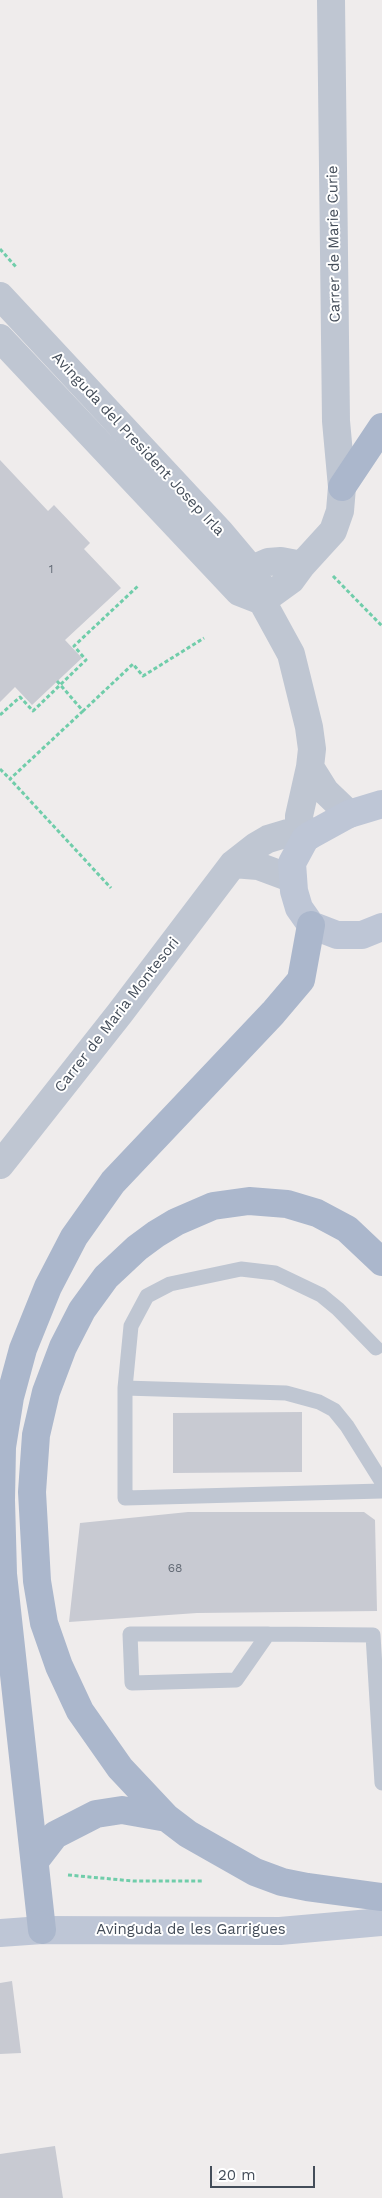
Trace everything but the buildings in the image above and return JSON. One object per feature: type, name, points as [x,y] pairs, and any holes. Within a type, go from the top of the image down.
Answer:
[{"type":"main road","points":[[342,487],[382,427]]},
{"type":"main road","points":[[382,804],[349,814],[307,837],[292,863],[299,908],[311,925],[337,935],[362,936],[382,926]]},
{"type":"main road","points":[[42,1930],[3,1574],[2,1447],[10,1397],[23,1349],[48,1287],[74,1237],[113,1182],[274,1013],[301,980],[311,925]]},
{"type":"main road","points":[[382,1262],[346,1229],[317,1213],[287,1204],[249,1201],[213,1206],[176,1222],[156,1234],[112,1271],[82,1310],[63,1347],[46,1392],[36,1435],[32,1492],[37,1582],[44,1623],[59,1666],[80,1711],[120,1768],[167,1818],[188,1834],[255,1872],[282,1882],[382,1897]]},
{"type":"main road","points":[[35,1867],[55,1835],[96,1814],[122,1810],[167,1818]]},
{"type":"main road","name":"Avinguda de les Garrigues","points":[[0,1933],[42,1930],[280,1931],[382,1922]]},
{"type":"street","name":"Carrer de Marie Curie","points":[[262,601],[284,587],[333,531],[338,522],[342,487],[336,421],[331,0]]},
{"type":"street","name":"Avinguda del President Josep Irla","points":[[0,296],[220,532],[257,576],[262,601],[291,654],[309,727],[312,749],[310,767],[299,816],[299,821],[307,837]]},
{"type":"street","name":"Avinguda del President Josep Irla","points":[[0,338],[239,592],[262,601]]},
{"type":"street","points":[[252,569],[268,562],[281,560],[302,565]]},
{"type":"street","points":[[310,767],[325,791],[349,814]]},
{"type":"street","name":"Carrer de Maria Montesori","points":[[0,1165],[120,1013],[233,864],[268,839],[288,833],[307,837]]},
{"type":"street","points":[[233,864],[258,866],[293,879]]},
{"type":"lane","points":[[376,1348],[338,1309],[320,1295],[275,1273],[241,1270],[170,1284],[148,1296],[131,1326],[125,1388],[125,1498],[382,1491]]},
{"type":"lane","points":[[125,1388],[286,1393],[319,1402],[334,1410],[347,1426],[382,1482]]},
{"type":"lane","points":[[268,1634],[236,1680],[132,1683],[130,1634],[268,1634],[378,1630],[382,1783]]},
{"type":"path","points":[[328,571],[382,626]]},
{"type":"path","points":[[0,715],[20,697],[33,712],[58,683],[86,660],[74,646],[138,586]]},
{"type":"path","points":[[10,779],[134,664],[143,676],[204,638]]},
{"type":"path","points":[[58,683],[83,711]]},
{"type":"path","points":[[0,769],[110,888]]},
{"type":"path","points":[[35,1867],[132,1881],[229,1882],[255,1872]]}]
